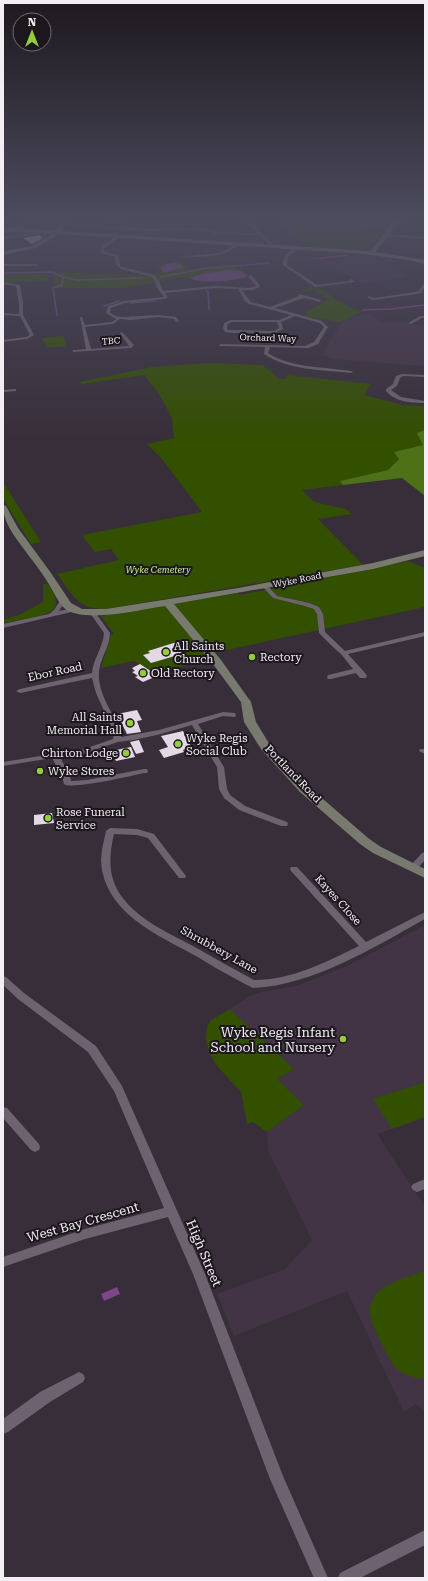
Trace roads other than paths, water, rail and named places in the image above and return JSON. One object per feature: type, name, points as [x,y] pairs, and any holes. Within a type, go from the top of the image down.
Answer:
[{"type":"main road","points":[[3,508],[14,528],[54,583],[63,600],[74,610]]},
{"type":"main road","name":"Wyke Road","points":[[74,610],[93,613],[168,603],[373,566],[425,553]]},
{"type":"main road","name":"Portland Road","points":[[168,603],[217,662],[241,695],[246,703],[250,722],[269,751],[304,789],[349,829],[377,850],[425,874]]},
{"type":"street","points":[[3,341],[31,336],[32,334],[21,315],[19,292]]},
{"type":"street","points":[[118,319],[108,313],[108,309],[111,306],[128,302],[164,298],[166,297],[163,292]]},
{"type":"street","name":"Orchard Way","points":[[221,345],[302,347],[316,343],[326,325],[321,322],[269,309],[248,302],[242,292]]},
{"type":"street","points":[[373,299],[420,292]]},
{"type":"street","points":[[297,294],[320,301]]},
{"type":"street","points":[[269,309],[304,296]]},
{"type":"street","points":[[3,314],[21,315]]},
{"type":"street","points":[[279,321],[281,329],[277,331],[232,332],[227,331],[226,328],[226,323],[232,321],[279,321],[294,315]]},
{"type":"street","points":[[83,326],[112,323],[118,319],[167,316],[176,318],[176,321]]},
{"type":"street","points":[[410,324],[423,316]]},
{"type":"street","points":[[81,318],[89,350]]},
{"type":"street","name":"TBC","points":[[75,351],[131,347],[132,345],[122,333]]},
{"type":"street","points":[[268,346],[266,352],[269,356],[286,362],[351,372]]},
{"type":"street","points":[[425,376],[402,375],[398,378],[395,385],[388,390],[392,395],[425,402]]},
{"type":"street","points":[[3,391],[14,390]]},
{"type":"street","points":[[265,586],[275,597],[307,604],[317,608],[320,614],[322,633],[344,653],[360,673],[331,677]]},
{"type":"street","points":[[45,617],[56,611],[63,600]]},
{"type":"street","points":[[3,626],[74,610]]},
{"type":"street","points":[[93,613],[107,633],[106,644],[97,663],[95,675],[100,692],[118,733],[117,740]]},
{"type":"street","points":[[344,653],[425,634]]},
{"type":"street","name":"Ebor Road","points":[[20,690],[95,675]]},
{"type":"street","points":[[3,764],[93,749],[117,740],[134,738],[223,714],[232,714]]},
{"type":"street","points":[[194,723],[220,766],[222,790],[224,795],[243,808],[273,818],[284,824]]},
{"type":"street","points":[[54,756],[66,776],[68,784],[87,782],[144,771]]},
{"type":"street","name":"Shrubbery Lane","points":[[182,876],[151,836],[137,832],[110,831],[104,860],[106,874],[109,883],[124,905],[146,924],[248,982],[258,985],[290,979],[329,964],[365,947],[425,915]]},
{"type":"street","points":[[413,868],[425,855]]},
{"type":"street","name":"Kayes Close","points":[[294,868],[365,947]]},
{"type":"street","name":"High Street","points":[[3,979],[21,996],[92,1049],[118,1089],[199,1274],[277,1479],[321,1578]]},
{"type":"street","points":[[3,1111],[35,1147]]},
{"type":"street","name":"West Bay Crescent","points":[[3,1262],[85,1234],[171,1211]]},
{"type":"street","points":[[3,1427],[45,1397],[79,1378]]},
{"type":"street","points":[[345,1578],[425,1537]]},
{"type":"waterway","points":[[54,292],[57,315]]},
{"type":"waterway","points":[[208,292],[209,309]]},
{"type":"waterway","points":[[104,306],[119,301]]},
{"type":"waterway","points":[[130,303],[155,301]]},
{"type":"waterway","points":[[363,310],[391,309],[425,305]]},
{"type":"place","name":"All Saints Church","points":[[166,652]]},
{"type":"place","name":"Rectory","points":[[252,657]]},
{"type":"place","name":"Old Rectory","points":[[143,673]]},
{"type":"place","name":"All Saints Memorial Hall","points":[[130,723]]},
{"type":"place","name":"Wyke Regis Social Club","points":[[178,744]]},
{"type":"place","name":"Chirton Lodge","points":[[126,753]]},
{"type":"place","name":"Wyke Stores","points":[[40,771]]},
{"type":"place","name":"Rose Funeral Service","points":[[48,818]]},
{"type":"place","name":"Wyke Regis Infant School and Nursery","points":[[343,1039]]},
{"type":"park label","name":"Wyke Cemetery","points":[[158,570]]}]
